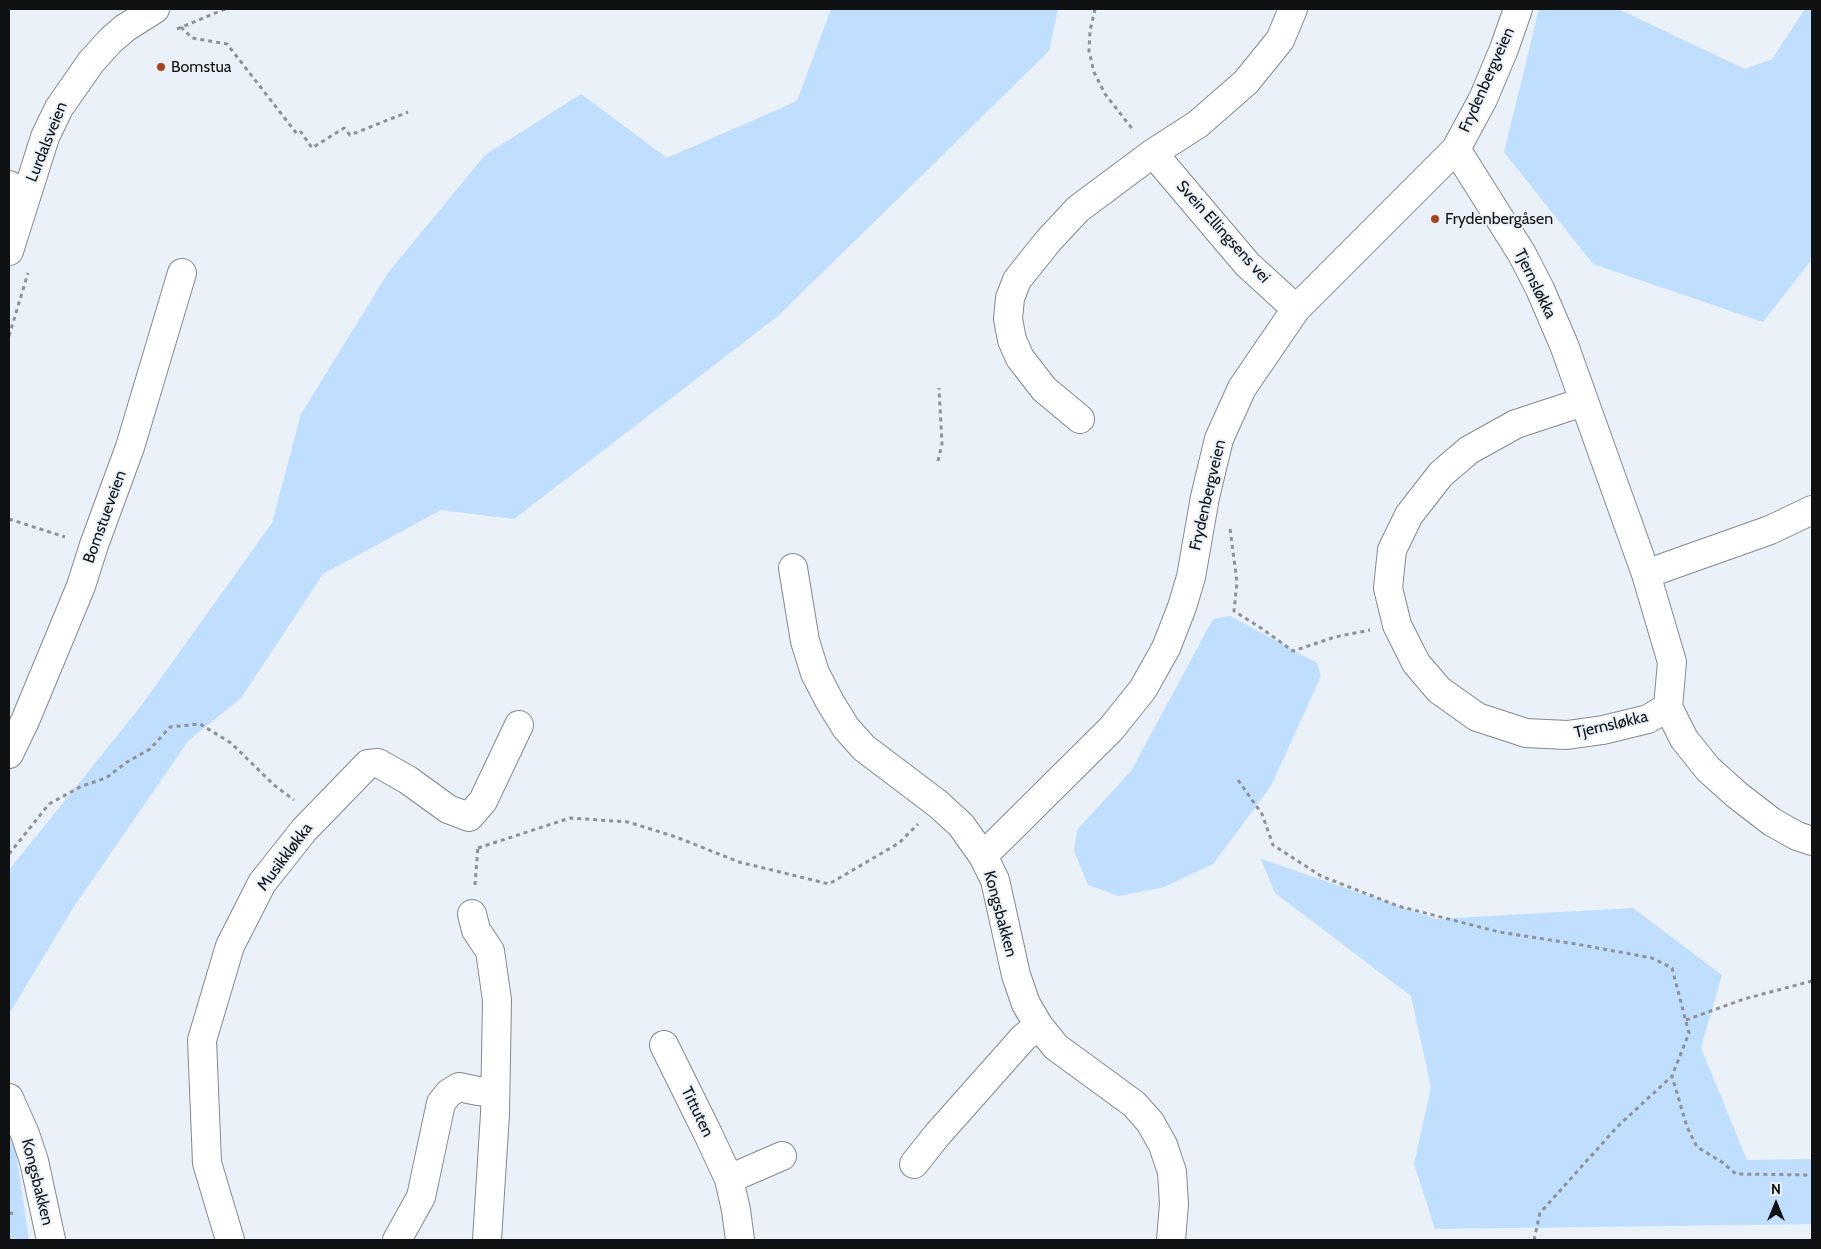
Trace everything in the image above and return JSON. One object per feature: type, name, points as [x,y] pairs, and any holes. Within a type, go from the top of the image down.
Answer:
[{"type":"street","name":"Lurdalsveien","points":[[9,251],[18,189],[58,108],[69,90],[111,40],[125,28],[155,9]]},
{"type":"street","points":[[1080,419],[1044,389],[1020,358],[1012,340],[1008,319],[1010,298],[1017,280],[1049,240],[1078,209],[1153,153],[1198,124],[1246,82],[1280,40],[1293,9]]},
{"type":"street","name":"Frydenbergveien","points":[[983,856],[1111,729],[1143,689],[1162,656],[1182,607],[1191,577],[1205,497],[1219,439],[1242,388],[1296,309],[1456,149],[1482,99],[1504,49],[1518,9]]},
{"type":"street","name":"Tjernsløkka","points":[[1456,149],[1522,254],[1564,345],[1646,574],[1672,662],[1668,707],[1648,719],[1567,736],[1526,733],[1477,717],[1439,690],[1416,663],[1396,625],[1388,588],[1392,550],[1409,515],[1441,474],[1468,450],[1516,424],[1583,402]]},
{"type":"street","name":"Svein Ellingsens vei","points":[[1153,153],[1247,264],[1296,309]]},
{"type":"street","name":"Bomstueveien","points":[[9,754],[25,721],[81,586],[130,447],[182,273]]},
{"type":"street","points":[[1646,574],[1770,530],[1812,510]]},
{"type":"street","name":"Kongsbakken","points":[[793,568],[805,642],[815,673],[846,728],[864,748],[938,804],[961,825],[983,856],[995,880],[1016,975],[1026,1004],[1039,1026],[1056,1047],[1134,1104],[1150,1122],[1163,1145],[1172,1172],[1174,1204],[1171,1240]]},
{"type":"street","points":[[1668,707],[1684,739],[1708,769],[1736,795],[1772,822],[1797,836],[1812,841]]},
{"type":"street","points":[[469,817],[483,801],[519,725]]},
{"type":"street","name":"Musikkløkka","points":[[230,1240],[206,1163],[202,1040],[230,946],[262,883],[304,830],[368,764],[378,763],[408,780],[448,809],[469,817]]},
{"type":"street","points":[[472,914],[476,930],[490,951],[497,1000],[495,1092],[487,1240]]},
{"type":"street","points":[[914,1164],[936,1135],[1018,1044],[1039,1026]]},
{"type":"street","name":"Tittuten","points":[[664,1045],[729,1179],[740,1240]]},
{"type":"street","points":[[397,1240],[421,1198],[442,1104],[449,1093],[459,1087],[495,1092]]},
{"type":"street","name":"Kongsbakken","points":[[9,1098],[25,1134],[34,1161],[51,1240]]},
{"type":"street","points":[[729,1179],[782,1156]]},
{"type":"path","points":[[173,31],[225,9]]},
{"type":"path","points":[[1095,9],[1090,31],[1089,51],[1094,72],[1105,94],[1122,118],[1153,153]]},
{"type":"path","points":[[181,27],[192,38],[227,44],[297,134],[301,132],[312,148],[344,128],[350,135],[408,112]]},
{"type":"path","points":[[9,336],[29,271]]},
{"type":"path","points":[[938,462],[942,444],[939,388]]},
{"type":"path","points":[[9,520],[94,545]]},
{"type":"path","points":[[1230,525],[1237,582],[1234,611],[1293,652],[1335,637],[1396,625]]},
{"type":"path","points":[[9,854],[49,804],[82,786],[106,778],[150,749],[170,727],[200,724],[231,744],[274,785],[316,817]]},
{"type":"path","points":[[1238,780],[1262,814],[1274,844],[1321,876],[1398,906],[1499,932],[1652,958],[1672,968],[1689,1033],[1672,1076],[1617,1127],[1540,1212],[1534,1240]]},
{"type":"path","points":[[478,848],[570,818],[628,822],[676,837],[739,862],[829,884],[899,842],[938,804]]},
{"type":"path","points":[[469,817],[478,848],[472,914]]},
{"type":"path","points":[[1686,1020],[1744,999],[1812,981]]},
{"type":"path","points":[[1672,1076],[1687,1127],[1697,1147],[1722,1162],[1736,1174],[1812,1175]]},
{"type":"shaded area","points":[[831,9],[1058,9],[1049,51],[778,316],[514,519],[441,510],[323,574],[241,698],[188,741],[73,908],[9,1014],[9,870],[141,706],[272,523],[301,414],[388,273],[485,155],[581,94],[667,158],[797,101]]},
{"type":"shaded area","points":[[1539,9],[1618,9],[1745,69],[1772,59],[1805,9],[1812,9],[1812,259],[1763,322],[1593,264],[1504,152]]},
{"type":"shaded area","points":[[1230,616],[1317,663],[1321,676],[1271,786],[1213,864],[1164,887],[1119,896],[1088,885],[1074,851],[1077,830],[1131,771],[1213,619]]},
{"type":"shaded area","points":[[1261,859],[1436,919],[1633,908],[1722,975],[1701,1048],[1747,1160],[1812,1159],[1812,1224],[1435,1229],[1414,1164],[1431,1087],[1411,996],[1275,893]]},
{"type":"shaded area","points":[[9,1106],[29,1240],[9,1240]]},
{"type":"place","name":"Bomstua","points":[[161,67]]},
{"type":"place","name":"Frydenbergåsen","points":[[1435,219]]}]
